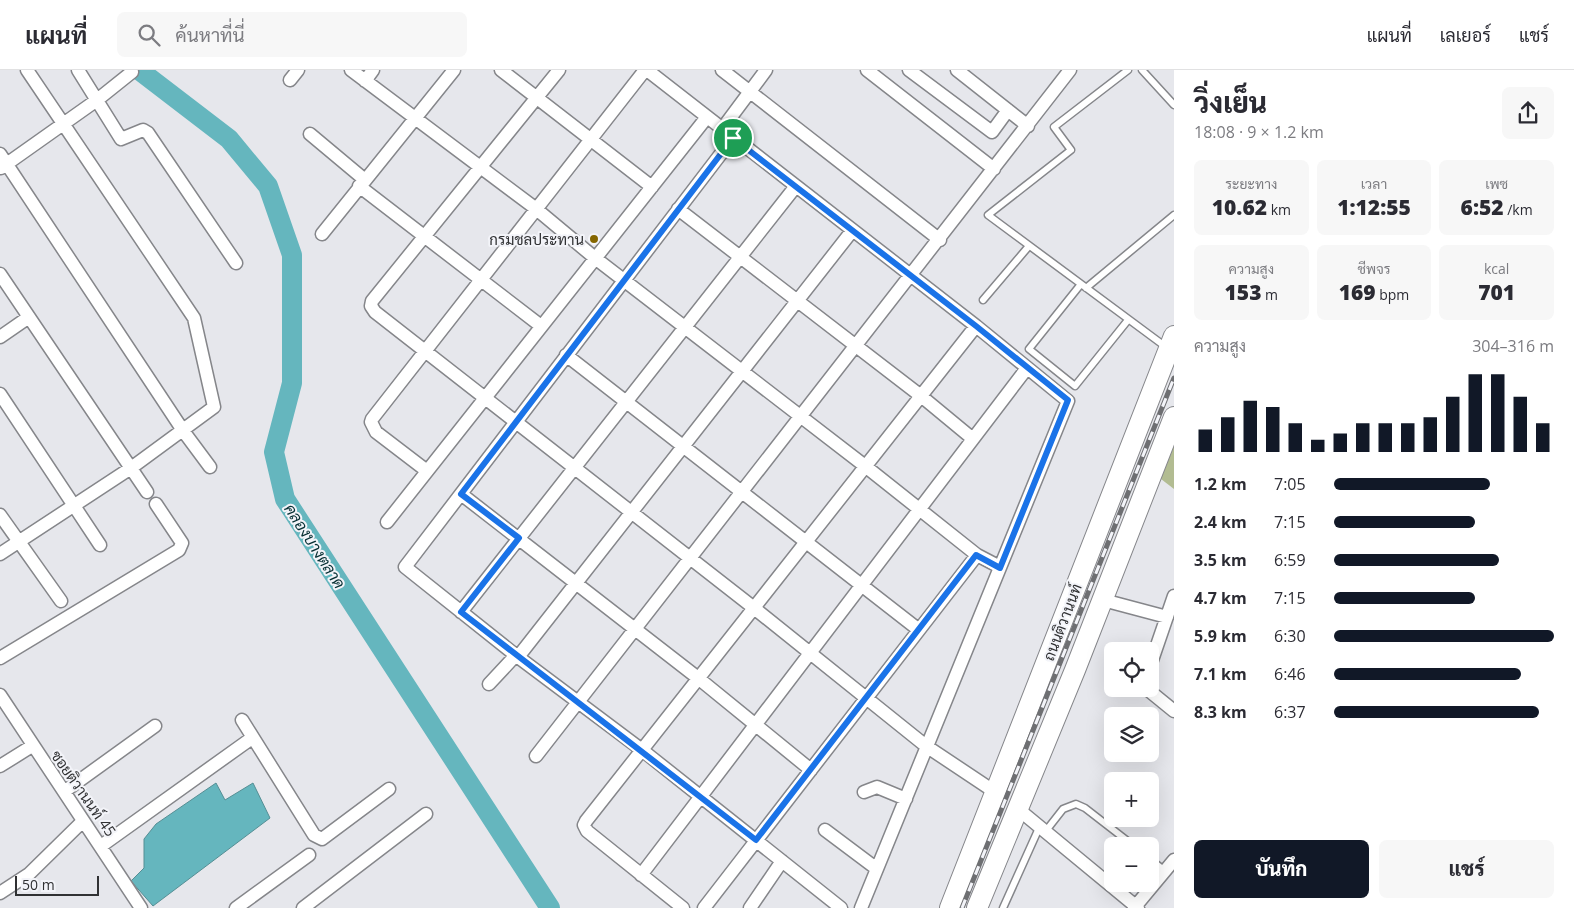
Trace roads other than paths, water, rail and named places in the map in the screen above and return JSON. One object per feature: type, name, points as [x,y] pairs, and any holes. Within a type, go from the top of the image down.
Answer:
[{"type":"main road","name":"ถนนติวานนท์","points":[[950,908],[1171,343]]},
{"type":"main road","name":"ถนนติวานนท์","points":[[977,908],[1103,600],[1174,417]]},
{"type":"main road","points":[[995,792],[1018,809]]},
{"type":"street","points":[[0,554],[184,432],[214,407],[194,318],[27,70]]},
{"type":"street","points":[[78,70],[121,139],[142,130],[148,133],[236,263]]},
{"type":"street","points":[[351,70],[535,208],[595,258],[865,466],[976,555],[1000,568]]},
{"type":"street","points":[[365,81],[373,70]]},
{"type":"street","points":[[322,234],[454,70]]},
{"type":"street","points":[[501,70],[652,187]]},
{"type":"street","points":[[559,70],[423,236],[372,301],[371,306],[375,312],[631,514],[754,608],[926,746],[995,792]]},
{"type":"street","points":[[427,471],[376,432],[371,422],[535,208],[646,70],[976,326],[1068,400],[861,908]]},
{"type":"street","points":[[722,70],[940,240]]},
{"type":"street","points":[[722,129],[766,70]]},
{"type":"street","points":[[866,70],[994,169]]},
{"type":"street","points":[[909,70],[992,132],[1008,110]]},
{"type":"street","points":[[957,70],[1028,126]]},
{"type":"street","points":[[536,756],[940,240],[1070,70]]},
{"type":"street","points":[[132,72],[63,125],[2,162],[184,432],[210,467]]},
{"type":"street","points":[[387,522],[707,117]]},
{"type":"street","points":[[310,134],[362,183],[423,236],[541,326]]},
{"type":"street","points":[[733,138],[405,568],[517,656],[642,750],[841,908]]},
{"type":"street","points":[[461,612],[796,186]]},
{"type":"street","points":[[678,209],[921,396],[973,439]]},
{"type":"street","points":[[490,684],[517,656],[576,584],[852,231]]},
{"type":"street","points":[[0,274],[147,492]]},
{"type":"street","points":[[1,335],[29,317]]},
{"type":"street","points":[[683,908],[587,831],[584,825],[976,326]]},
{"type":"street","points":[[566,355],[743,490],[919,630]]},
{"type":"street","points":[[641,875],[1027,368]]},
{"type":"street","points":[[0,394],[100,544]]},
{"type":"street","points":[[461,494],[698,678],[811,770]]},
{"type":"street","points":[[0,658],[179,550],[182,543],[156,504]]},
{"type":"street","points":[[0,514],[61,601]]},
{"type":"street","points":[[704,908],[976,555]]},
{"type":"street","points":[[1158,642],[1174,596]]},
{"type":"street","points":[[1103,600],[1167,616]]},
{"type":"street","name":"ซอยติวานนท์ 45","points":[[0,695],[141,908]]},
{"type":"street","points":[[1156,697],[1174,711]]},
{"type":"street","points":[[242,720],[314,835],[318,838],[322,839],[389,789]]},
{"type":"street","points":[[65,791],[155,726]]},
{"type":"street","points":[[101,846],[252,738]]},
{"type":"street","points":[[0,766],[32,746]]},
{"type":"street","points":[[864,792],[877,787],[906,799]]},
{"type":"street","points":[[1018,809],[1136,907],[1174,860]]},
{"type":"street","points":[[303,908],[426,814]]},
{"type":"street","points":[[0,893],[30,874],[83,821]]},
{"type":"street","points":[[825,830],[877,869]]},
{"type":"street","points":[[236,908],[309,855]]},
{"type":"street","points":[[750,908],[782,861]]},
{"type":"lane","points":[[1128,70],[1054,127],[1071,150],[988,215],[1128,320],[1171,343]]},
{"type":"lane","points":[[1142,70],[1174,105]]},
{"type":"lane","points":[[1128,320],[1076,386],[1029,350],[1083,286],[1174,215]]},
{"type":"lane","points":[[983,300],[1029,246]]},
{"type":"lane","points":[[1002,908],[1042,830],[1063,809],[1076,804],[1085,808],[1122,837]]},
{"type":"lane","points":[[1159,866],[1165,871]]},
{"type":"water","points":[[216,783],[225,800],[253,783],[270,818],[153,906],[131,881],[144,868],[144,839],[156,824]]},
{"type":"waterway","name":"คลองบางตลาด","points":[[139,70],[229,139],[268,186],[292,255],[292,383],[274,452],[285,499],[550,908]]},
{"type":"railway","points":[[962,908],[1174,378]]},
{"type":"place","name":"กรมชลประทาน","points":[[594,239]]}]
